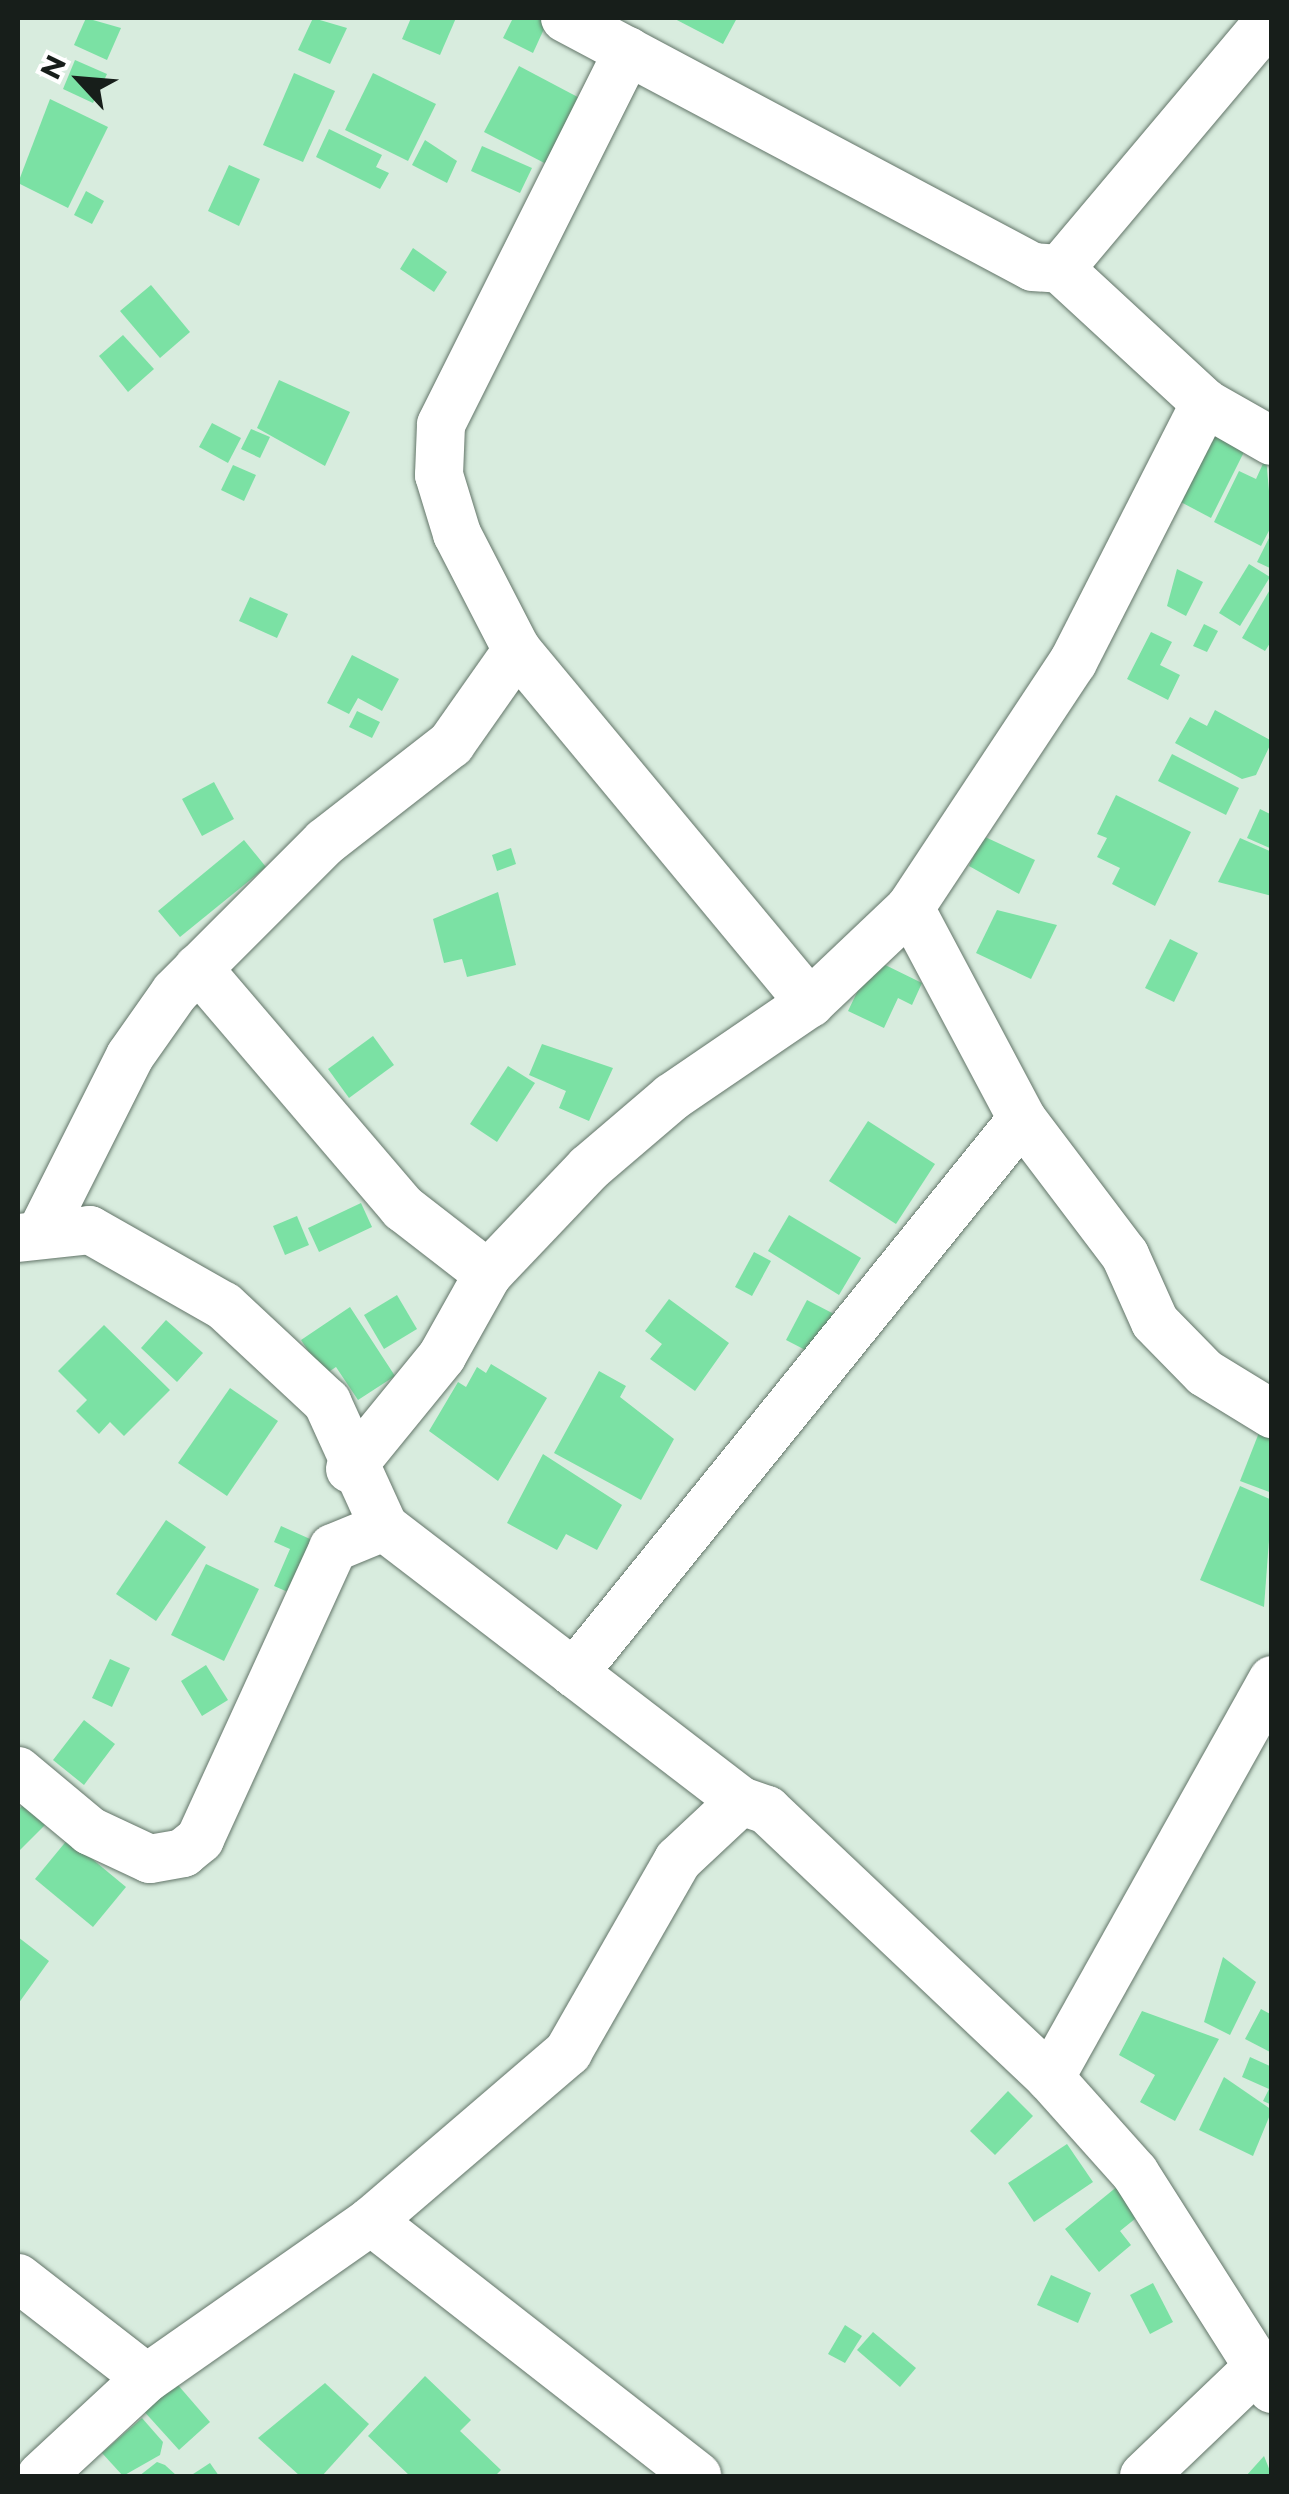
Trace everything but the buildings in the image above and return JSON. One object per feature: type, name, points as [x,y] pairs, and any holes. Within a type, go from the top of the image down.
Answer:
[{"type":"street","points":[[565,18],[1034,268],[1060,269],[1205,403],[1272,440]]},
{"type":"street","points":[[1060,269],[1271,18]]},
{"type":"street","points":[[628,51],[441,425],[438,475],[457,534],[517,650],[810,1003]]},
{"type":"street","points":[[350,1468],[442,1356],[488,1274],[672,1097],[810,1003],[910,908],[1073,662],[1205,403]]},
{"type":"street","points":[[29,1235],[130,1056],[198,968],[325,842],[450,744],[517,650]]},
{"type":"street","points":[[910,908],[1022,1119],[1125,1254],[1155,1322],[1205,1372],[1272,1414]]},
{"type":"street","points":[[198,968],[403,1208],[488,1274]]},
{"type":"street","points":[[574,1673],[1022,1119]]},
{"type":"street","points":[[29,1235],[90,1230],[224,1306],[327,1402],[350,1468],[384,1527],[741,1801],[767,1810],[1050,2078],[1135,2173],[1263,2380],[1144,2476]]},
{"type":"street","points":[[18,1771],[90,1831],[150,1859],[183,1852],[200,1839],[333,1548],[384,1527]]},
{"type":"street","points":[[1050,2078],[1272,1680]]},
{"type":"street","points":[[41,2476],[147,2378],[370,2221],[568,2052],[678,1860],[741,1801]]},
{"type":"street","points":[[370,2221],[697,2476]]},
{"type":"street","points":[[18,2278],[147,2378]]}]
